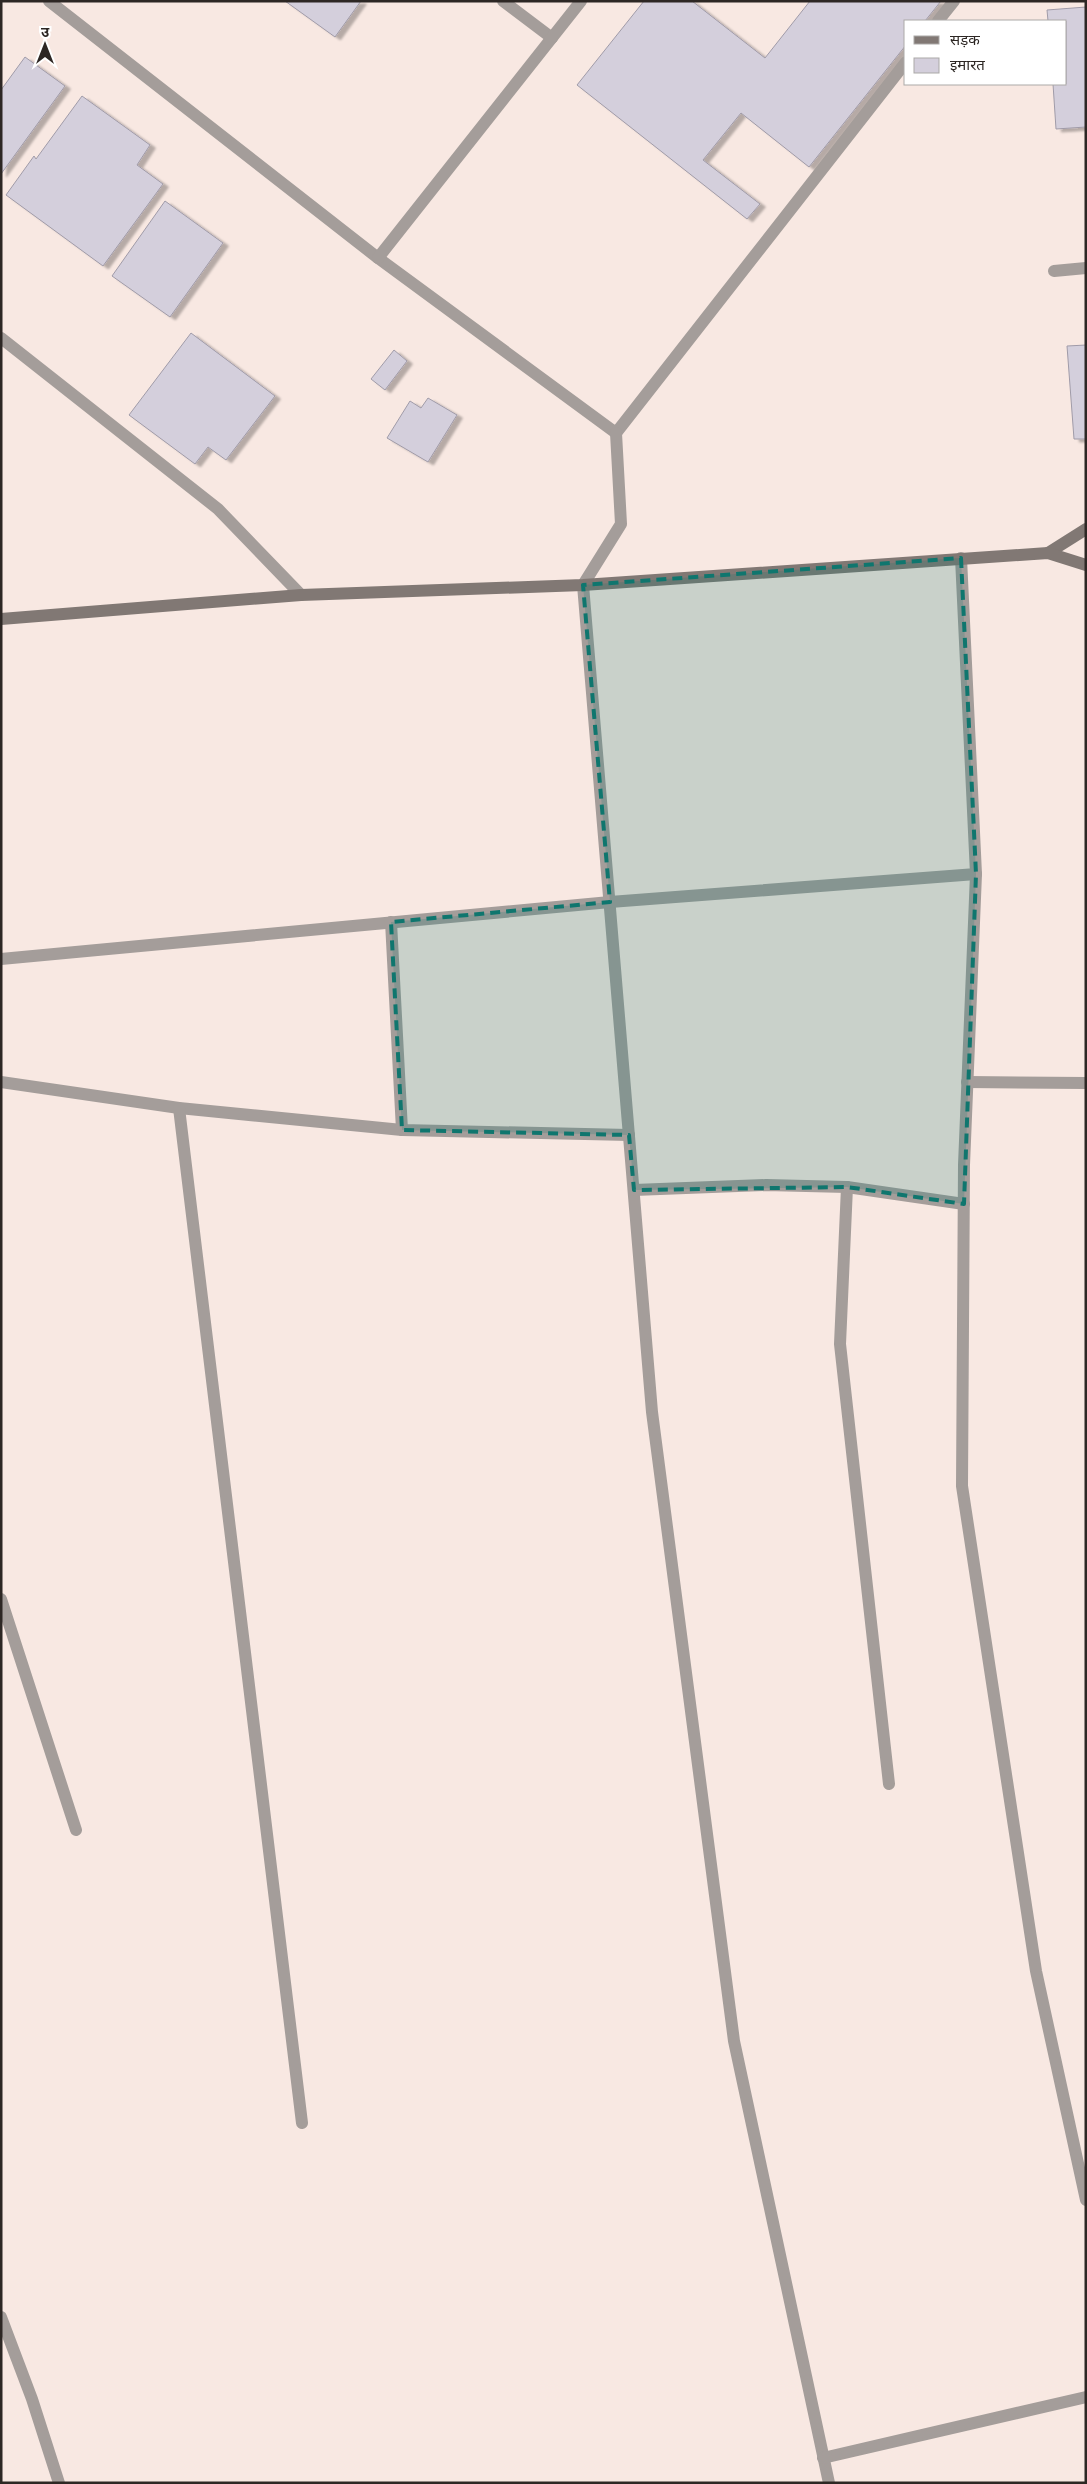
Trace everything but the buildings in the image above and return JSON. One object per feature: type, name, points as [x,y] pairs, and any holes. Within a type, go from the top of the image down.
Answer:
[{"type":"main road","points":[[1048,553],[1086,529]]},
{"type":"main road","points":[[1,619],[301,595],[583,585],[1048,553],[1086,565]]},
{"type":"street","points":[[49,1],[378,258],[616,433]]},
{"type":"street","points":[[503,1],[552,38]]},
{"type":"street","points":[[378,258],[581,1]]},
{"type":"street","points":[[939,20],[954,1]]},
{"type":"street","points":[[829,2483],[734,2041],[652,1412],[583,585],[621,524],[616,433],[904,65]]},
{"type":"street","points":[[1054,271],[1086,268]]},
{"type":"street","points":[[1,338],[218,509],[301,595]]},
{"type":"street","points":[[968,558],[976,874],[964,1204],[962,1486],[1036,1971],[1086,2200]]},
{"type":"street","points":[[1,959],[610,902],[976,874]]},
{"type":"street","points":[[391,922],[402,1130]]},
{"type":"street","points":[[1,1082],[179,1108],[402,1130],[629,1135]]},
{"type":"street","points":[[968,1082],[1086,1083]]},
{"type":"street","points":[[179,1108],[302,2123]]},
{"type":"street","points":[[634,1190],[766,1186],[848,1187],[964,1204]]},
{"type":"street","points":[[848,1187],[840,1344],[889,1784]]},
{"type":"street","points":[[1,1599],[76,1830]]},
{"type":"street","points":[[1,2317],[32,2399],[59,2483]]},
{"type":"street","points":[[823,2458],[1086,2397]]},
{"type":"highlighted area","points":[[961,558],[976,874],[964,1204],[847,1187],[634,1190],[629,1135],[402,1130],[391,922],[610,902],[583,585]]}]
